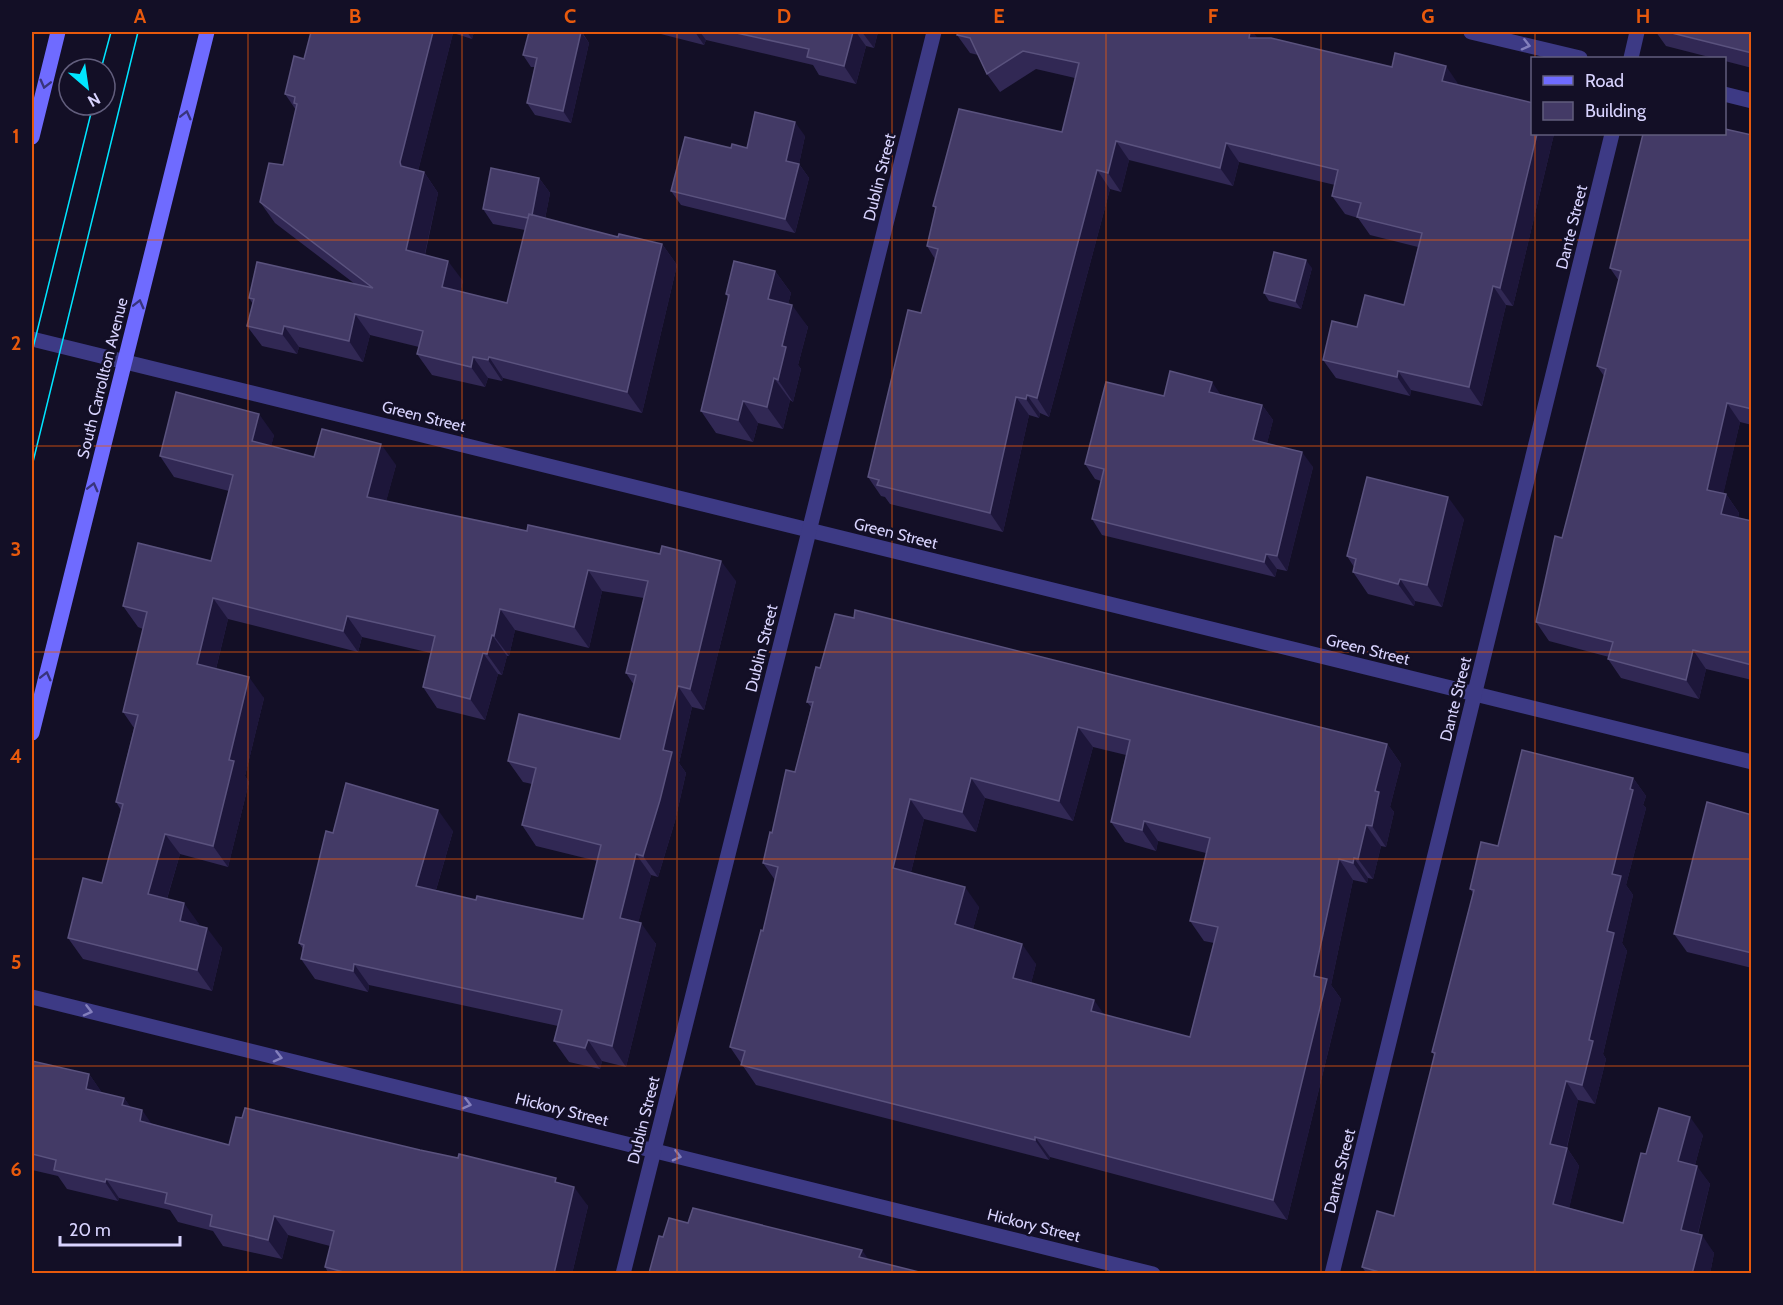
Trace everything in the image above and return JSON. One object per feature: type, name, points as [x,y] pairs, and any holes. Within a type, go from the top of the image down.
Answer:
[{"type":"main road","points":[[32,137],[58,32]]},
{"type":"main road","name":"South Carrollton Avenue","points":[[32,733],[207,32]]},
{"type":"street","name":"Dublin Street","points":[[623,1274],[934,32]]},
{"type":"street","points":[[1471,32],[1576,57]]},
{"type":"street","points":[[1631,57],[1637,32]]},
{"type":"street","points":[[1726,94],[1752,101]]},
{"type":"street","name":"Dante Street","points":[[1332,1274],[1612,135]]},
{"type":"street","name":"Green Street","points":[[32,339],[1752,762]]},
{"type":"street","name":"Hickory Street","points":[[32,997],[1153,1274]]},
{"type":"building","points":[[311,32],[433,32],[400,162],[401,166],[424,172],[406,250],[448,261],[442,287],[507,303],[529,214],[618,237],[619,234],[662,244],[627,392],[489,357],[488,360],[473,357],[471,367],[417,354],[423,331],[355,314],[349,341],[284,326],[282,334],[247,326],[254,299],[249,298],[257,262],[373,288],[260,202],[269,163],[283,165],[297,104],[294,103],[295,97],[285,94],[294,56],[304,59]]},
{"type":"building","points":[[529,32],[581,32],[563,111],[527,103],[537,58],[523,55]]},
{"type":"building","points":[[732,32],[853,32],[844,66],[807,57],[809,49]]},
{"type":"building","points":[[958,32],[1250,32],[1249,38],[1271,38],[1392,67],[1395,53],[1446,66],[1442,81],[1531,103],[1531,135],[1537,135],[1500,288],[1493,286],[1469,387],[1398,371],[1397,377],[1323,360],[1332,321],[1357,327],[1365,295],[1404,305],[1422,233],[1357,217],[1361,203],[1332,196],[1338,170],[1226,143],[1220,168],[1116,141],[1108,173],[1097,170],[1037,398],[1027,395],[1026,399],[1016,397],[990,513],[877,485],[879,480],[868,477],[908,310],[921,313],[938,249],[927,246],[936,207],[933,206],[959,109],[1062,132],[1079,63],[1023,51],[987,74],[970,38],[957,35]]},
{"type":"building","points":[[1668,32],[1752,32],[1752,53]]},
{"type":"building","points":[[755,112],[795,122],[786,161],[799,164],[785,219],[671,191],[685,137],[731,148],[732,144],[747,148]]},
{"type":"building","points":[[1726,129],[1752,135],[1752,409],[1727,403],[1707,490],[1726,494],[1721,514],[1752,521],[1752,665],[1693,650],[1686,680],[1608,659],[1613,642],[1536,622],[1555,536],[1562,538],[1606,369],[1597,366],[1621,271],[1610,268],[1643,135],[1726,135]]},
{"type":"building","points":[[491,168],[539,178],[532,215],[529,214],[528,218],[483,209]]},
{"type":"building","points":[[1274,252],[1306,260],[1295,301],[1264,293]]},
{"type":"building","points":[[734,261],[775,271],[768,299],[792,305],[782,346],[786,347],[778,380],[774,378],[767,407],[743,401],[738,420],[701,411],[729,295],[726,294]]},
{"type":"building","points":[[1170,371],[1212,382],[1209,392],[1262,405],[1253,440],[1302,452],[1277,556],[1266,554],[1264,562],[1092,519],[1104,469],[1085,464],[1106,382],[1164,396]]},
{"type":"building","points":[[176,392],[259,414],[252,441],[314,457],[322,429],[381,444],[367,497],[527,531],[528,525],[660,554],[662,546],[721,561],[690,689],[678,686],[663,750],[672,752],[660,800],[643,856],[636,854],[620,918],[641,923],[612,1046],[588,1040],[585,1048],[554,1041],[562,1010],[354,964],[353,971],[301,959],[304,945],[299,943],[326,831],[333,833],[346,783],[438,810],[416,886],[476,900],[477,896],[583,919],[601,845],[522,825],[536,768],[508,761],[519,714],[620,739],[636,675],[626,673],[648,581],[588,570],[574,627],[500,609],[494,636],[492,635],[487,654],[483,653],[470,699],[423,687],[435,636],[347,616],[343,631],[213,598],[197,664],[249,677],[229,760],[234,761],[213,846],[165,834],[148,894],[184,903],[180,921],[207,928],[197,970],[68,938],[83,878],[102,883],[123,804],[116,802],[138,715],[123,712],[147,612],[123,606],[138,543],[211,561],[233,475],[160,456]]},
{"type":"building","points":[[1367,477],[1448,497],[1427,585],[1400,579],[1398,584],[1353,572],[1356,559],[1347,556]]},
{"type":"building","points":[[855,610],[1387,744],[1375,791],[1379,792],[1372,826],[1366,825],[1358,859],[1354,858],[1353,863],[1339,859],[1314,976],[1327,979],[1273,1200],[1035,1137],[1035,1140],[741,1065],[745,1051],[730,1047],[761,930],[763,931],[778,867],[763,863],[770,832],[772,833],[786,770],[795,772],[813,702],[807,702],[816,667],[820,668],[835,614],[854,618]],"holes":[[[1078,727],[1130,740],[1111,822],[1142,830],[1144,821],[1210,838],[1190,921],[1218,927],[1190,1037],[1091,1011],[1094,1000],[1013,978],[1022,944],[955,924],[965,887],[893,868],[910,799],[962,812],[971,778],[1059,801]]]},
{"type":"building","points":[[1522,750],[1633,778],[1630,789],[1633,790],[1612,874],[1621,876],[1607,931],[1614,933],[1589,1040],[1593,1041],[1582,1085],[1566,1081],[1550,1144],[1567,1148],[1553,1204],[1623,1223],[1641,1153],[1646,1154],[1659,1108],[1690,1117],[1678,1161],[1697,1166],[1681,1230],[1702,1235],[1692,1274],[1386,1274],[1362,1267],[1377,1211],[1394,1216],[1435,1053],[1432,1052],[1474,890],[1470,889],[1481,842],[1498,846]]},
{"type":"building","points":[[1707,802],[1752,815],[1752,953],[1674,934]]},
{"type":"building","points":[[32,1061],[89,1074],[86,1089],[124,1098],[122,1105],[142,1110],[140,1121],[229,1145],[236,1117],[242,1118],[245,1108],[420,1150],[458,1158],[459,1154],[556,1178],[555,1182],[574,1187],[554,1274],[351,1274],[325,1267],[334,1231],[274,1216],[268,1240],[210,1226],[212,1215],[165,1203],[167,1193],[54,1170],[56,1160],[32,1154]]},
{"type":"building","points":[[693,1208],[862,1250],[859,1257],[927,1274],[649,1273],[659,1236],[663,1237],[669,1218],[688,1223]]},
{"type":"tram line","points":[[104,57],[111,32]]},
{"type":"tram line","points":[[32,466],[138,32]]},
{"type":"tram line","points":[[32,352],[90,117]]}]
